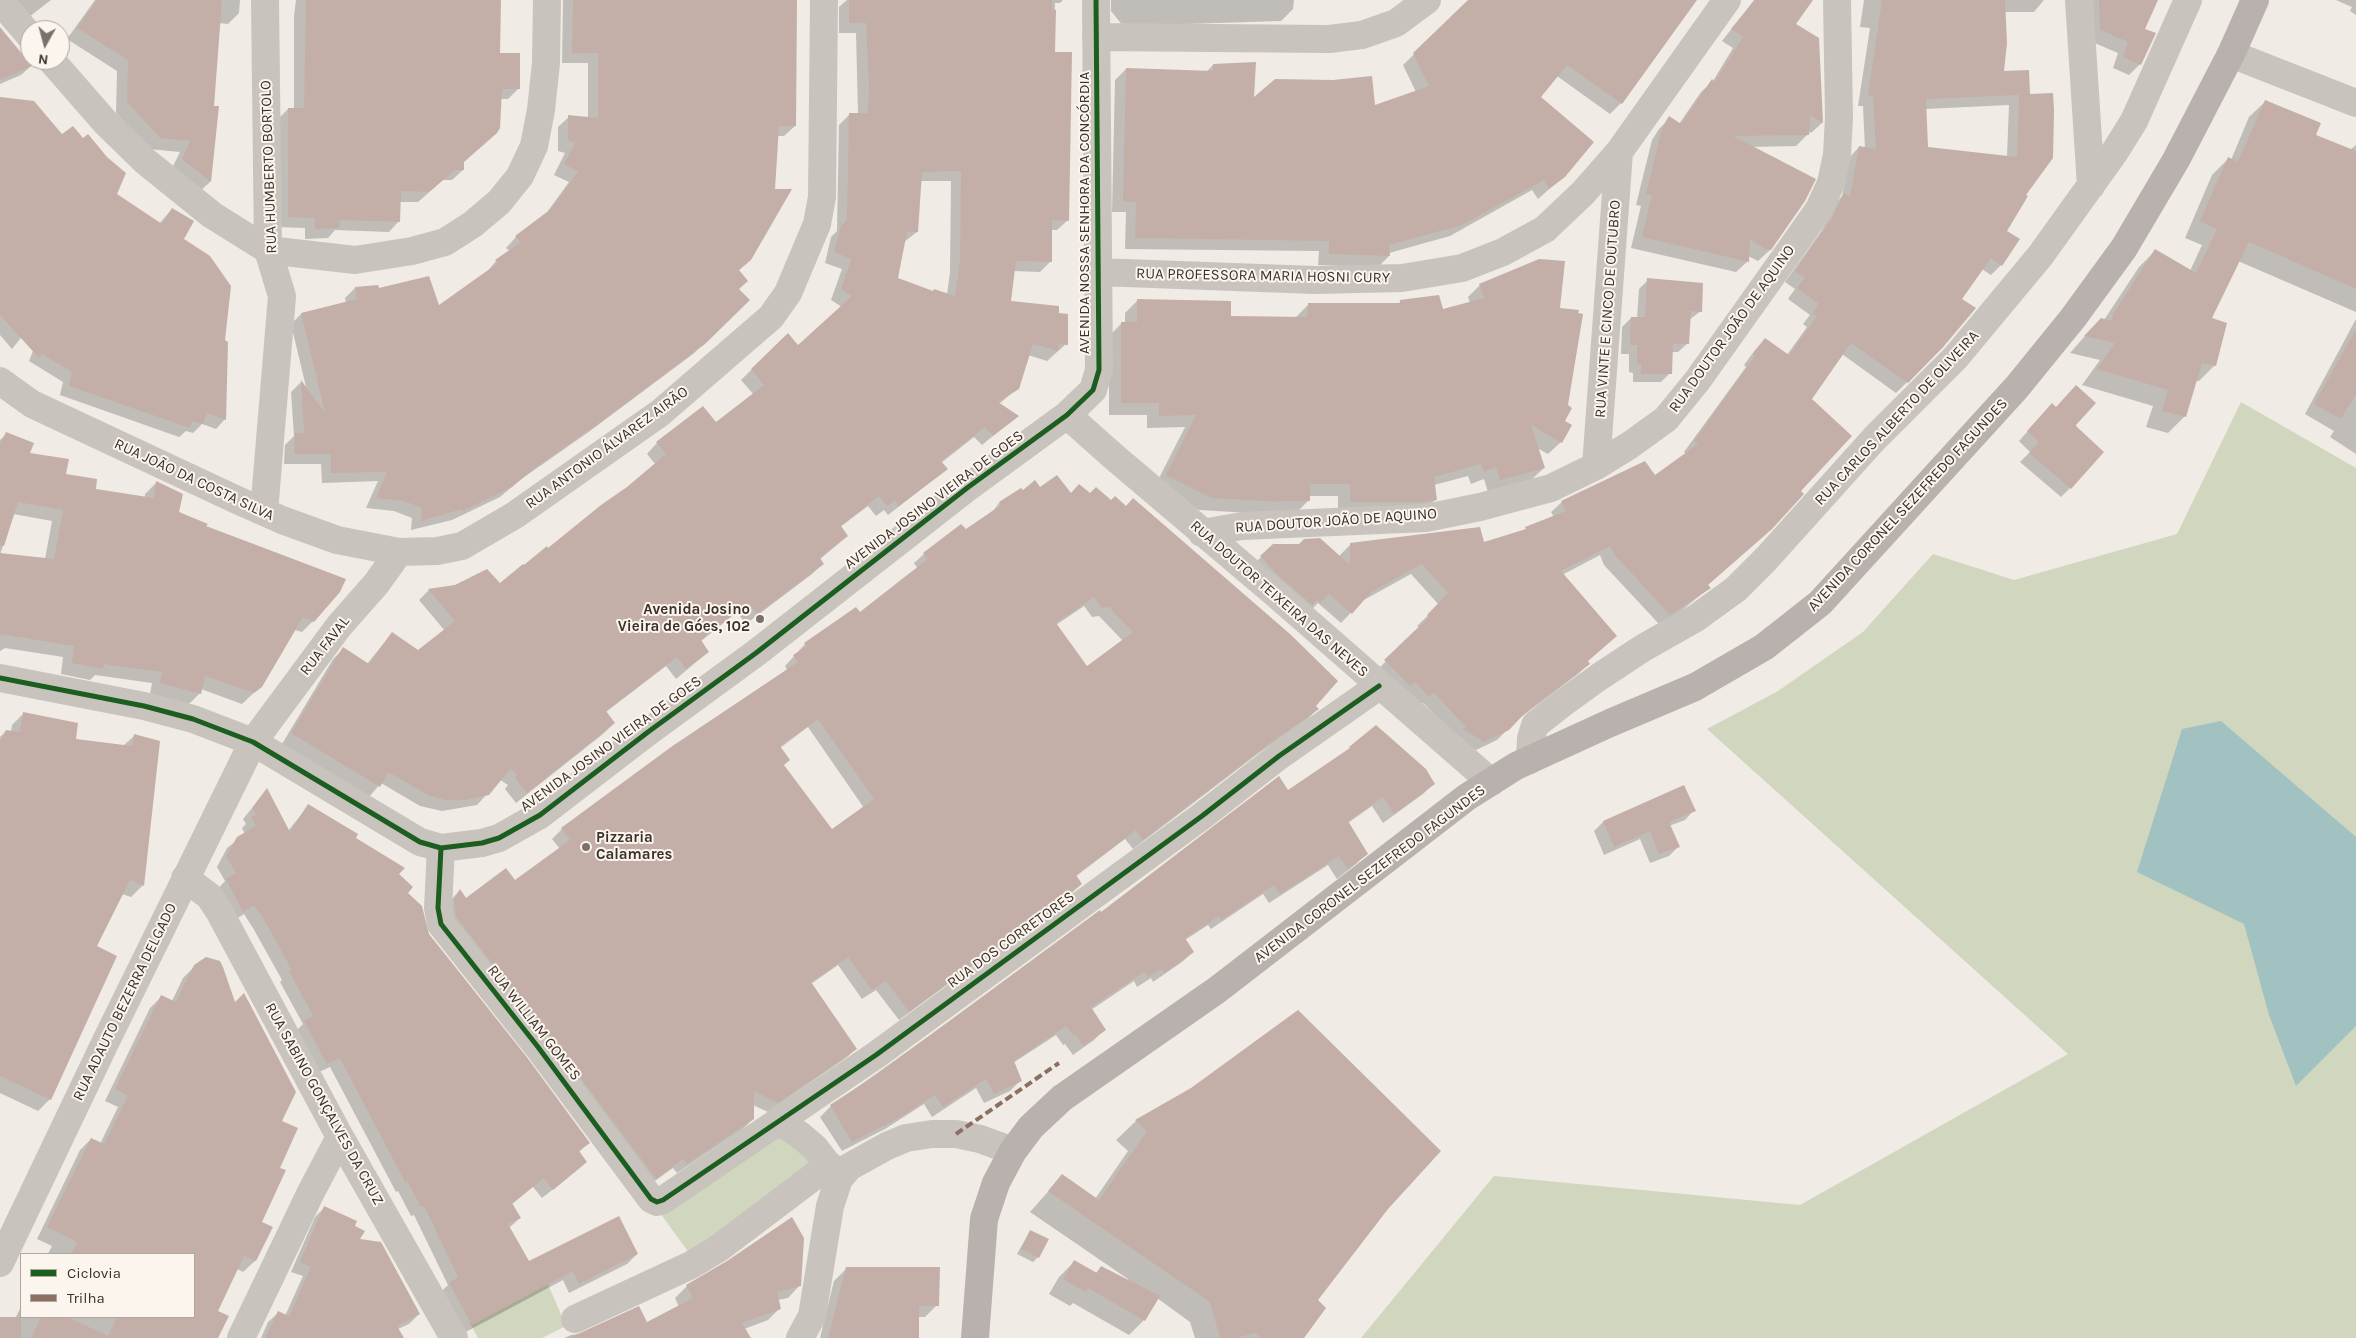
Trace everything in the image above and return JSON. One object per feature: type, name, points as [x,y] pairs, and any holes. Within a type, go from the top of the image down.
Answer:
[{"type":"main road","name":"AVENIDA CORONEL SEZEFREDO FAGUNDES","points":[[975,1338],[984,1219],[996,1182],[1013,1151],[1031,1128],[1062,1098],[1217,990],[1454,806],[1530,760],[1610,722],[1695,687],[1764,647],[1820,603],[2017,386],[2073,318],[2124,248],[2176,160],[2231,54],[2255,0]]},
{"type":"street","points":[[0,0],[20,24]]},
{"type":"street","name":"RUA HUMBERTO BORTOLO","points":[[264,512],[282,296],[268,250],[265,0]]},
{"type":"street","points":[[59,70],[106,123],[145,161],[212,215],[268,250],[355,260],[412,251],[445,242],[473,224],[499,202],[520,176],[534,146],[541,110],[546,63],[546,0]]},
{"type":"street","name":"RUA ANTONIO ÁLVAREZ AIRÃO","points":[[399,552],[436,551],[462,546],[515,515],[660,413],[771,317],[788,293],[803,259],[817,224],[822,196],[824,0]]},
{"type":"street","name":"AVENIDA NOSSA SENHORA DA CONCÓRDIA","points":[[1067,415],[1093,390],[1099,370],[1096,0]]},
{"type":"street","points":[[1096,37],[1329,38],[1362,35],[1396,23],[1427,0]]},
{"type":"street","name":"RUA PROFESSORA MARIA HOSNI CURY","points":[[1098,272],[1315,280],[1402,278],[1462,268],[1503,252],[1545,229],[1583,193],[1619,152],[1726,0]]},
{"type":"street","name":"RUA DOUTOR JOÃO DE AQUINO","points":[[1202,533],[1242,526],[1426,518],[1480,507],[1551,488],[1596,466],[1630,445],[1666,419],[1697,381],[1819,209],[1831,183],[1836,155],[1839,87],[1837,0]]},
{"type":"street","points":[[2079,0],[2092,186]]},
{"type":"street","name":"RUA CARLOS ALBERTO DE OLIVEIRA","points":[[1530,760],[1530,738],[1535,725],[1563,702],[1628,658],[1696,618],[1736,589],[1766,559],[1874,439],[1956,357],[2040,256],[2092,186],[2134,120],[2188,0]]},
{"type":"street","points":[[2231,54],[2356,104]]},
{"type":"street","name":"RUA VINTE E CINCO DE OUTUBRO","points":[[1596,466],[1619,152]]},
{"type":"street","name":"RUA JOÃO DA COSTA SILVA","points":[[0,381],[32,404],[264,512],[337,540],[399,552]]},
{"type":"street","name":"RUA DOUTOR TEIXEIRA DAS NEVES","points":[[1067,415],[1491,782]]},
{"type":"street","name":"AVENIDA JOSINO VIEIRA DE GOES","points":[[0,678],[144,706],[193,719],[253,742],[420,842],[441,848],[482,843],[499,838],[540,815],[763,647],[967,488],[1067,415]]},
{"type":"street","name":"RUA FAVAL","points":[[253,742],[339,626],[376,584],[399,552]]},
{"type":"street","name":"RUA DOS CORRETORES","points":[[651,1199],[657,1202],[663,1200],[876,1054],[1202,816],[1280,756],[1379,686]]},
{"type":"street","name":"RUA ADAUTO BEZERRA DELGADO","points":[[0,1263],[185,878],[253,742]]},
{"type":"street","name":"RUA WILLIAM GOMES","points":[[441,848],[438,908],[441,924],[538,1047],[651,1199]]},
{"type":"street","name":"RUA SABINO GONÇALVES DA CRUZ","points":[[185,878],[209,896],[219,911],[340,1137],[454,1338]]},
{"type":"street","points":[[778,1120],[800,1135],[834,1172],[812,1316],[800,1338]]},
{"type":"street","points":[[575,1319],[691,1265],[720,1248],[834,1172],[850,1167],[868,1155],[906,1138],[956,1134],[980,1139],[1013,1151]]},
{"type":"street","points":[[241,1338],[311,1192],[340,1137]]},
{"type":"green space","points":[[2241,402],[2356,468],[2356,1338],[1361,1338],[1494,1176],[1800,1205],[2068,1054],[1707,729],[1778,691],[1863,632],[1933,554],[2014,580],[2177,534]]},
{"type":"green space","points":[[777,1128],[820,1169],[694,1260],[658,1210]]},
{"type":"green space","points":[[547,1282],[566,1326],[542,1338],[478,1338],[470,1323]]},
{"type":"water","points":[[2221,721],[2356,837],[2356,1026],[2296,1086],[2269,1015],[2244,924],[2137,872],[2182,729]]},
{"type":"building","points":[[97,0],[222,0],[214,106],[219,106],[211,182],[182,159],[190,141],[160,138],[127,102],[128,60],[77,28]]},
{"type":"building","points":[[306,0],[501,0],[500,53],[520,53],[520,89],[502,89],[500,128],[497,133],[464,162],[464,170],[455,170],[429,192],[401,191],[400,222],[340,220],[339,228],[315,229],[315,218],[288,217],[288,108],[304,108]]},
{"type":"building","points":[[573,0],[797,0],[796,126],[779,126],[775,189],[792,189],[751,260],[739,270],[748,281],[739,289],[750,300],[705,344],[602,421],[532,470],[512,487],[463,511],[462,509],[421,521],[422,508],[404,501],[376,498],[387,472],[331,473],[331,454],[294,454],[295,433],[304,433],[301,380],[325,413],[301,313],[357,299],[355,287],[378,285],[379,288],[429,276],[439,305],[498,263],[495,260],[521,242],[515,236],[551,209],[578,172],[564,164],[575,143],[568,140],[568,115],[598,118],[598,53],[572,53]]},
{"type":"building","points":[[849,0],[1052,0],[1052,9],[1056,10],[1055,52],[1072,52],[1069,221],[1052,220],[1052,262],[1016,261],[1011,301],[1059,306],[1059,313],[1068,314],[1068,345],[1059,344],[1058,351],[1033,344],[1019,389],[998,402],[1019,416],[993,436],[985,427],[941,461],[948,469],[899,506],[895,500],[887,506],[879,496],[841,526],[848,536],[820,558],[824,564],[757,614],[748,603],[701,640],[709,652],[686,669],[677,657],[606,711],[615,723],[527,793],[515,778],[517,774],[510,769],[489,795],[466,800],[445,800],[430,796],[388,772],[380,787],[291,733],[343,647],[369,664],[392,632],[418,650],[455,621],[428,589],[455,585],[487,569],[500,583],[627,487],[666,454],[656,442],[703,406],[716,422],[764,385],[751,369],[788,333],[798,345],[852,296],[841,289],[851,259],[834,252],[841,226],[847,220],[849,113],[868,113],[869,85],[866,23],[849,23]],"holes":[[[961,171],[960,260],[955,296],[934,289],[933,291],[898,278],[907,232],[918,232],[922,172]]]},
{"type":"building","points":[[1468,0],[1697,0],[1622,104],[1567,65],[1541,97],[1594,142],[1565,177],[1549,189],[1544,180],[1462,225],[1389,245],[1390,256],[1329,254],[1329,241],[1135,238],[1136,202],[1123,201],[1126,68],[1213,71],[1213,64],[1256,62],[1254,97],[1275,79],[1333,80],[1372,76],[1375,105],[1429,86],[1413,53]]},
{"type":"building","points":[[1755,0],[1813,0],[1796,24],[1819,38],[1823,123],[1810,115],[1809,135],[1733,136],[1816,179],[1805,201],[1771,250],[1765,249],[1750,239],[1749,262],[1642,237],[1652,195],[1646,194],[1662,128],[1669,116],[1681,124],[1712,79],[1715,82],[1743,37],[1731,29]]},
{"type":"building","points":[[1882,0],[2005,0],[2007,43],[2004,71],[2029,70],[2030,94],[2053,93],[2053,158],[2026,195],[2028,196],[2007,231],[2020,239],[2002,266],[1991,258],[1962,299],[1976,308],[1944,346],[1908,383],[1851,343],[1812,399],[1852,436],[1801,491],[1804,494],[1772,529],[1708,585],[1711,588],[1670,615],[1614,554],[1610,546],[1561,571],[1617,636],[1588,661],[1590,664],[1525,713],[1509,730],[1484,742],[1463,729],[1466,727],[1434,693],[1429,697],[1415,682],[1410,686],[1384,660],[1429,617],[1427,615],[1448,593],[1422,564],[1371,592],[1352,614],[1329,594],[1320,603],[1317,600],[1312,605],[1280,577],[1260,556],[1273,544],[1299,544],[1304,539],[1320,538],[1350,565],[1350,543],[1480,527],[1484,542],[1526,529],[1525,527],[1566,511],[1561,501],[1645,461],[1655,475],[1698,444],[1694,441],[1755,356],[1753,354],[1765,338],[1789,355],[1817,316],[1813,313],[1819,304],[1797,288],[1805,278],[1795,271],[1832,218],[1844,193],[1850,196],[1859,146],[1876,149],[1873,96],[1868,95]],"holes":[[[2019,95],[2017,157],[1928,147],[1926,99]]]},
{"type":"building","points":[[2099,0],[2158,0],[2145,29],[2156,33],[2141,65],[2123,57],[2128,42],[2100,30]]},
{"type":"building","points":[[0,27],[20,51],[20,70],[23,70],[0,80]]},
{"type":"building","points":[[0,97],[34,101],[62,134],[73,126],[83,138],[88,134],[107,157],[126,173],[117,194],[162,224],[172,208],[194,221],[184,239],[210,256],[231,286],[225,340],[228,342],[226,420],[207,413],[203,424],[193,421],[190,428],[69,386],[72,372],[42,354],[39,358],[0,315]]},
{"type":"building","points":[[2265,100],[2321,123],[2316,135],[2356,151],[2356,289],[2249,242],[2212,318],[2227,323],[2216,366],[2202,363],[2186,417],[2162,411],[2168,390],[2097,369],[2115,343],[2084,336],[2101,318],[2112,321],[2113,314],[2155,249],[2196,273],[2217,229],[2200,221],[2228,157],[2238,162]]},
{"type":"building","points":[[1539,259],[1565,261],[1560,308],[1579,310],[1578,313],[1583,314],[1568,405],[1572,408],[1565,421],[1572,425],[1562,443],[1531,425],[1545,468],[1500,480],[1496,467],[1484,472],[1481,464],[1434,477],[1437,500],[1424,502],[1350,502],[1350,484],[1310,484],[1310,501],[1279,501],[1281,502],[1212,498],[1166,475],[1196,415],[1159,416],[1159,403],[1121,403],[1121,322],[1137,322],[1137,299],[1231,301],[1231,316],[1307,317],[1308,303],[1400,303],[1400,300],[1439,295],[1443,309],[1484,298],[1479,284]]},
{"type":"building","points":[[1647,278],[1703,283],[1702,312],[1691,311],[1689,344],[1673,344],[1672,374],[1641,374],[1641,364],[1637,364],[1637,345],[1630,345],[1631,317],[1645,317]]},
{"type":"building","points":[[2356,329],[2356,394],[2341,419],[2314,404]]},
{"type":"building","points":[[2076,385],[2096,403],[2076,425],[2104,452],[2071,489],[2029,453],[2039,442],[2027,431],[2052,403],[2056,407]]},
{"type":"building","points":[[6,432],[34,443],[30,453],[69,459],[66,474],[97,479],[96,489],[154,498],[156,481],[183,494],[179,512],[208,524],[206,526],[346,579],[340,592],[314,622],[303,617],[262,687],[254,693],[205,676],[201,694],[160,683],[162,672],[104,664],[103,669],[72,663],[74,646],[0,634],[0,553],[54,559],[63,510],[18,502],[4,546],[0,545],[0,445]]},
{"type":"building","points":[[1057,475],[1071,493],[1079,484],[1090,493],[1096,487],[1111,500],[1115,496],[1126,506],[1133,498],[1290,634],[1338,681],[1316,706],[1319,709],[1270,743],[1143,840],[1136,830],[1076,875],[1082,884],[909,1012],[886,981],[872,990],[848,957],[811,982],[857,1049],[778,1103],[754,1091],[754,1119],[687,1164],[683,1159],[656,1179],[550,1037],[456,917],[454,900],[460,889],[466,898],[506,868],[515,880],[570,840],[561,828],[671,747],[798,662],[793,655],[807,646],[804,643],[856,607],[860,612],[928,559],[923,553],[961,524],[966,529],[1001,505],[999,502],[1021,488],[1023,490],[1035,480],[1040,487]],"holes":[[[1094,597],[1102,608],[1109,607],[1133,632],[1087,666],[1056,623]],[[818,719],[874,799],[832,829],[784,765],[790,760],[780,746]]]},
{"type":"building","points":[[23,712],[78,723],[76,739],[132,746],[134,734],[160,741],[144,886],[130,880],[97,946],[117,956],[51,1100],[0,1076],[0,742],[6,730],[20,732]]},
{"type":"building","points":[[1376,725],[1426,769],[1435,784],[1394,814],[1383,797],[1348,821],[1368,854],[1348,869],[1339,856],[1280,894],[1274,885],[1221,920],[1219,916],[1185,938],[1194,952],[1164,973],[1162,969],[1148,977],[1144,972],[1091,1007],[1106,1030],[1083,1046],[1076,1035],[1074,1036],[1066,1026],[1014,1061],[1022,1081],[994,1094],[986,1079],[943,1107],[935,1095],[897,1119],[852,1142],[830,1105],[876,1075],[1100,910],[1101,912],[1279,776],[1288,790],[1350,748]]},
{"type":"building","points":[[1684,785],[1696,811],[1669,822],[1680,847],[1659,854],[1650,831],[1614,847],[1603,821]]},
{"type":"building","points":[[267,788],[290,832],[308,804],[358,834],[356,838],[405,868],[399,874],[413,887],[408,893],[422,906],[429,934],[526,1056],[590,1143],[579,1151],[587,1162],[553,1190],[544,1178],[512,1203],[521,1218],[508,1224],[529,1261],[619,1216],[638,1254],[579,1284],[573,1271],[472,1325],[449,1283],[458,1277],[424,1206],[421,1207],[407,1181],[406,1184],[340,1058],[327,1064],[304,1021],[313,1016],[289,971],[292,970],[263,918],[254,905],[243,912],[226,879],[236,873],[226,856],[237,837],[256,826],[251,817],[256,815],[252,808]]},
{"type":"building","points":[[206,957],[220,961],[235,1002],[244,993],[296,1092],[282,1121],[298,1128],[280,1168],[286,1170],[262,1222],[273,1227],[256,1261],[244,1256],[218,1311],[229,1316],[218,1338],[31,1338],[41,1318],[70,1318],[108,1336],[117,1318],[195,1318],[195,1253],[72,1253],[77,1242],[47,1227],[91,1138],[104,1144],[128,1096],[115,1089],[161,995],[176,1002],[194,965]]},
{"type":"building","points":[[1298,1010],[1441,1151],[1388,1209],[1318,1300],[1326,1308],[1304,1338],[1261,1338],[1255,1333],[1236,1338],[1220,1338],[1210,1302],[1048,1191],[1062,1174],[1099,1200],[1147,1131],[1135,1120],[1191,1088]]},
{"type":"building","points":[[324,1206],[357,1221],[355,1226],[365,1231],[360,1239],[381,1242],[420,1314],[397,1326],[404,1338],[265,1338],[278,1311],[289,1316],[311,1267],[300,1262]]},
{"type":"building","points":[[792,1217],[804,1238],[801,1286],[777,1292],[781,1309],[742,1323],[751,1338],[569,1338],[639,1306],[647,1322],[693,1298],[686,1285],[727,1261]]},
{"type":"building","points":[[1030,1230],[1049,1239],[1039,1258],[1021,1249]]},
{"type":"building","points":[[1074,1260],[1097,1273],[1101,1266],[1160,1296],[1145,1321],[1088,1288],[1086,1292],[1063,1279]]},
{"type":"building","points":[[846,1267],[940,1267],[939,1306],[919,1306],[919,1338],[828,1338]]},
{"type":"building","points":[[0,1317],[21,1318],[21,1338],[0,1338]]},
{"type":"marked path","points":[[956,1134],[1059,1063]]},
{"type":"cycle path","points":[[0,678],[144,706],[193,719],[253,742],[420,842],[441,848],[482,843],[499,838],[540,815],[648,732],[756,653],[967,488],[1067,415],[1093,390],[1099,370],[1096,0]]},
{"type":"cycle path","points":[[441,848],[438,908],[441,924],[538,1047],[651,1199],[657,1202],[663,1200],[876,1055],[1202,816],[1279,756],[1379,686]]},
{"type":"place","name":"Avenida Josino Vieira de Góes, 102","points":[[760,619]]},
{"type":"place","name":"Pizzaria Calamares","points":[[586,847]]}]
